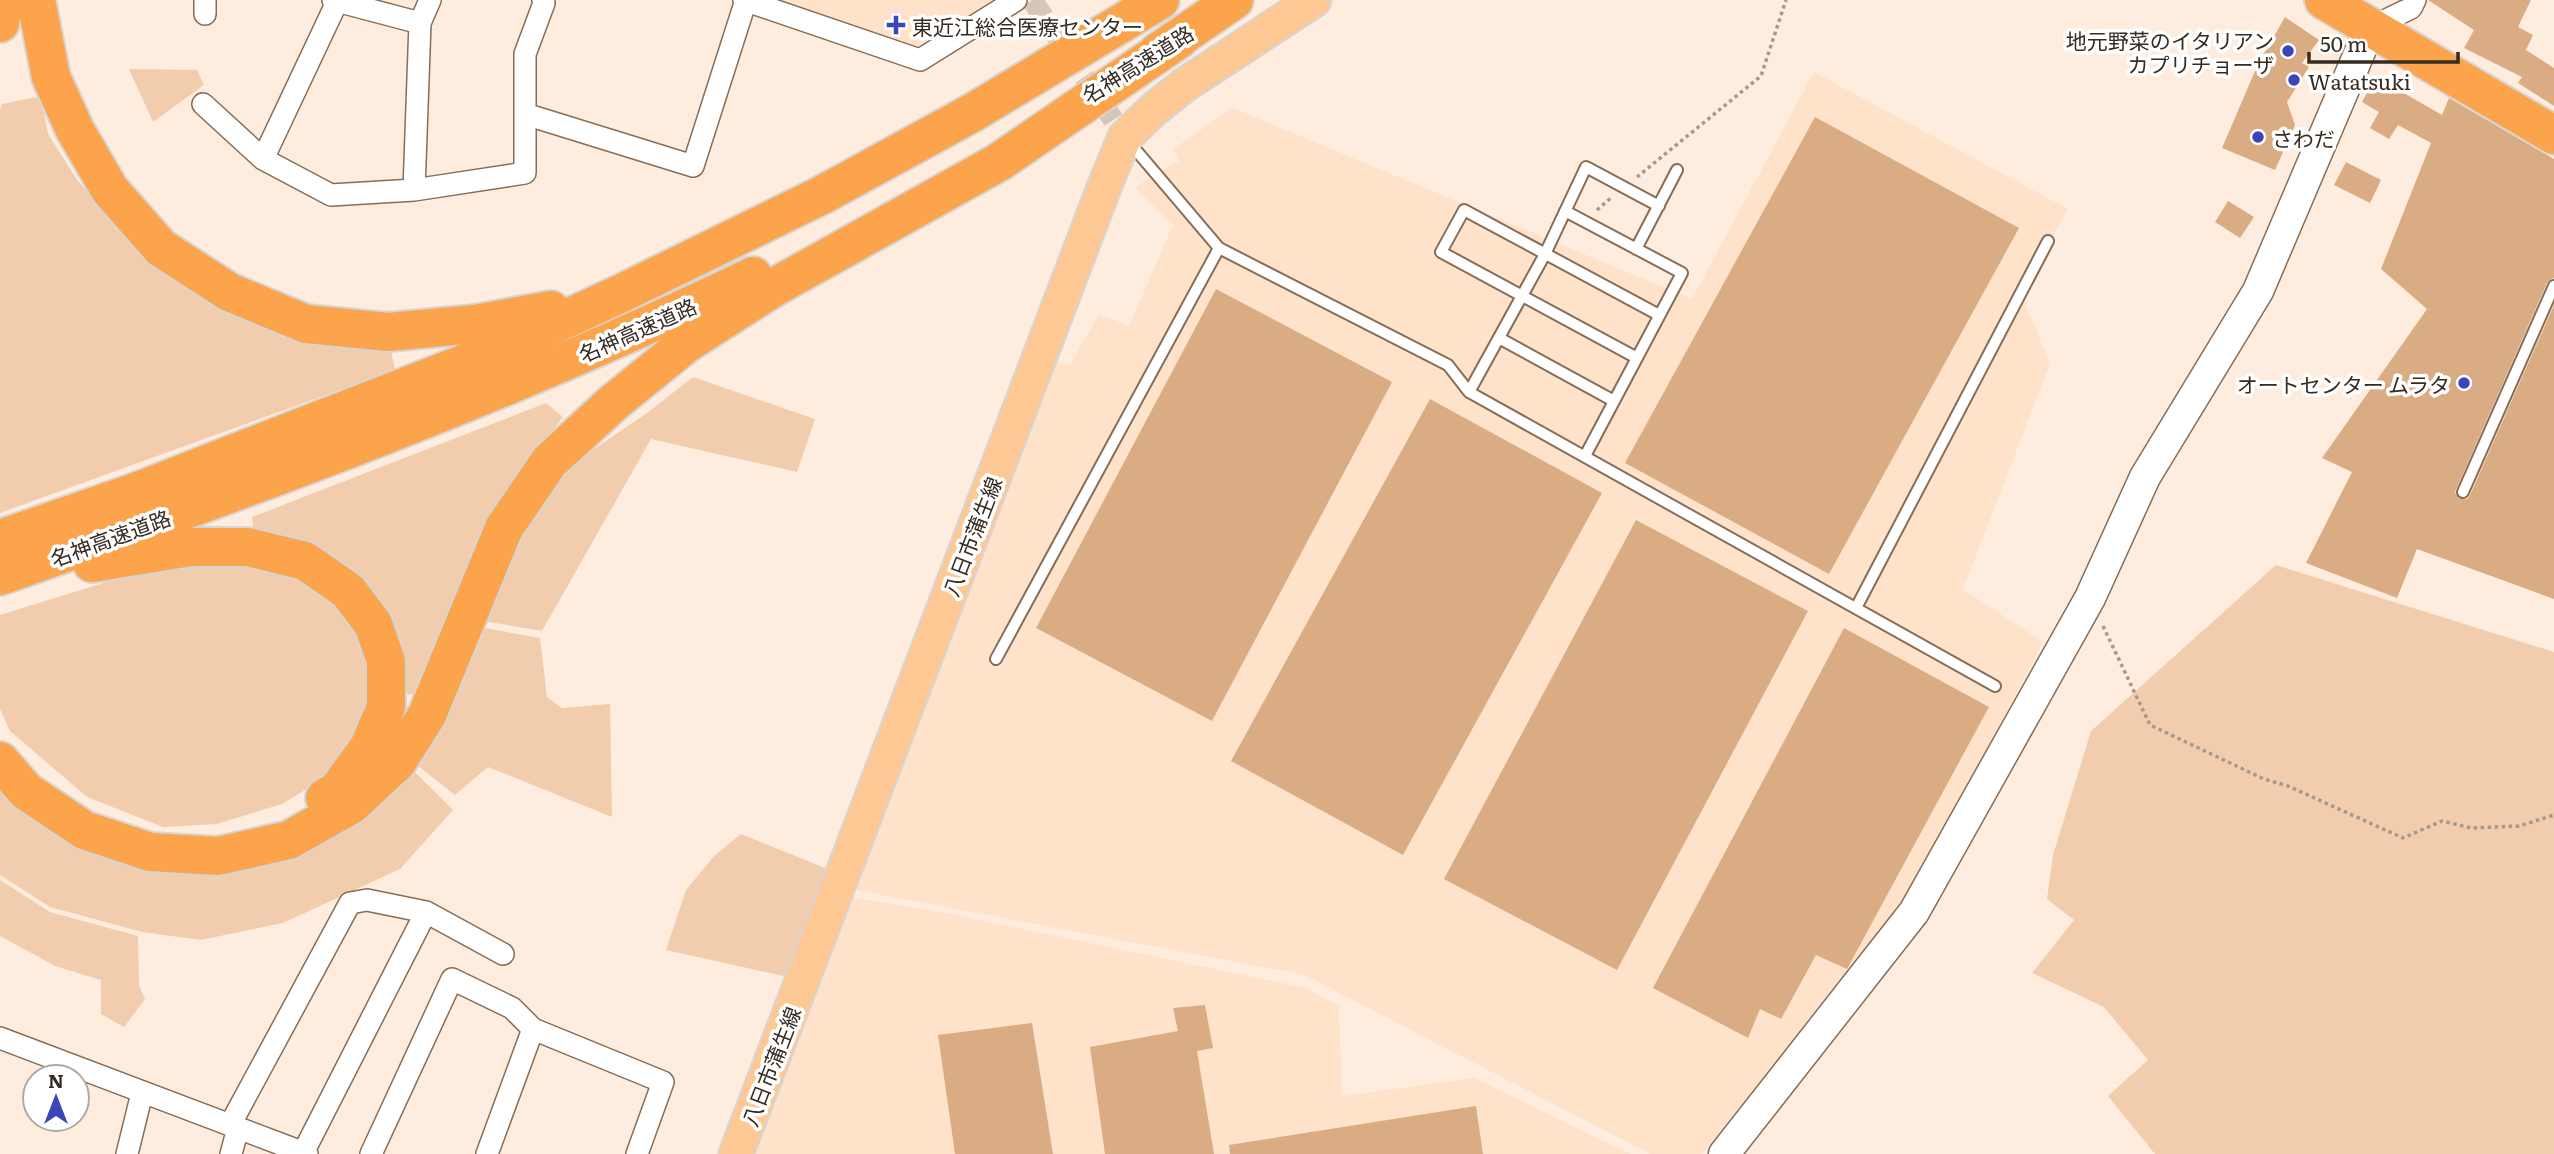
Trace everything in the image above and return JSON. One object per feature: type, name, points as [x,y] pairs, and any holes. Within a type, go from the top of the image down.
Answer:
[{"type":"highway","points":[[0,23],[5,0]]},
{"type":"highway","points":[[36,0],[51,77],[75,130],[110,190],[161,248],[229,292],[306,324],[388,332],[475,324],[620,294]]},
{"type":"highway","name":"名神高速道路","points":[[0,539],[133,493],[481,357],[620,294],[822,195],[972,113],[1160,0]]},
{"type":"highway","name":"名神高速道路","points":[[0,577],[140,527],[501,389],[688,307],[843,233],[994,152],[1179,38],[1234,0]]},
{"type":"highway","points":[[2324,0],[2554,135]]},
{"type":"highway","points":[[0,761],[26,791],[85,830],[150,852],[218,856],[289,840],[351,805],[397,762],[427,715],[504,528],[549,461],[613,403],[687,343],[773,288],[999,162],[1179,38]]},
{"type":"highway","points":[[0,577],[191,547],[248,547],[305,561],[348,592],[373,624],[386,661],[386,707],[369,747],[337,791],[280,823],[216,839],[152,835],[92,814],[37,776],[0,737]]},
{"type":"main road","name":"八日市蒲生線","points":[[736,1154],[1125,137],[1183,86],[1314,0]]},
{"type":"street","points":[[414,190],[420,23],[430,0]]},
{"type":"street","points":[[203,104],[263,159],[331,195],[414,190],[525,173],[525,54],[544,4],[543,0]]},
{"type":"street","points":[[525,114],[693,166],[745,0],[920,60],[1016,0]]},
{"type":"street","points":[[1732,1148],[1914,912],[2090,598],[2145,477],[2258,291],[2370,28],[2410,8],[2415,0]]},
{"type":"street","points":[[263,159],[335,1],[420,23]]},
{"type":"street","points":[[231,1154],[234,1126],[350,903],[367,900],[426,912],[503,954]]},
{"type":"street","points":[[0,1038],[305,1153],[426,912]]},
{"type":"street","points":[[371,1154],[452,979],[512,1008],[533,1030],[663,1082],[637,1154]]},
{"type":"street","points":[[487,1154],[533,1030]]},
{"type":"street","points":[[127,1154],[142,1093]]},
{"type":"lane","points":[[1125,137],[1219,248],[1448,365],[1469,392],[1995,686]]},
{"type":"lane","points":[[1469,392],[1545,254],[1586,167],[1659,206]]},
{"type":"lane","points":[[1636,249],[1677,170]]},
{"type":"lane","points":[[1637,358],[1441,252],[1464,209],[1659,315]]},
{"type":"lane","points":[[1565,211],[1682,273],[1585,456]]},
{"type":"lane","points":[[1856,608],[2048,241]]},
{"type":"lane","points":[[996,659],[1219,248]]},
{"type":"lane","points":[[2463,492],[2554,285]]},
{"type":"lane","points":[[1499,338],[1614,401]]},
{"type":"path","points":[[1635,179],[1760,76],[1786,0]]},
{"type":"path","points":[[1593,213],[1614,196]]},
{"type":"path","points":[[2090,598],[2150,725],[2244,770],[2288,786],[2403,838],[2442,821],[2471,828],[2519,826],[2554,815]]},
{"type":"shaded area","name":"東近江総合医療センター","points":[[774,0],[993,0],[909,50]]},
{"type":"shaded area","points":[[129,69],[197,70],[204,85],[153,122]]},
{"type":"shaded area","points":[[1814,72],[2068,209],[2021,293],[2050,364],[1963,589],[2043,642],[1919,880],[1702,1154],[1650,1154],[1305,975],[839,887],[1036,355],[1070,365],[1099,314],[1129,326],[1173,225],[1135,187],[1179,161],[1173,149],[1233,108],[1692,299]]},
{"type":"shaded area","points":[[41,96],[48,134],[76,178],[116,229],[160,268],[390,345],[395,370],[0,513],[0,109],[2,104]]},
{"type":"shaded area","points":[[693,377],[815,419],[797,472],[651,439],[542,631],[483,621],[520,533],[560,472],[647,413]]},
{"type":"shaded area","points":[[546,403],[563,417],[513,484],[422,695],[405,694],[403,656],[254,534],[252,517]]},
{"type":"shaded area","points":[[161,565],[251,565],[310,585],[348,618],[372,670],[367,715],[341,768],[282,804],[217,824],[163,827],[87,797],[10,731],[0,709],[0,615]]},
{"type":"shaded area","points":[[2276,565],[2554,652],[2554,1154],[2155,1154],[2108,1096],[2148,1060],[2104,1007],[2032,973],[2074,920],[2047,899],[2053,855],[2091,731]]},
{"type":"shaded area","points":[[479,627],[540,638],[547,697],[562,708],[610,704],[612,817],[488,767],[455,795],[413,762]]},
{"type":"shaded area","points":[[409,766],[453,810],[400,869],[283,923],[201,940],[142,932],[50,907],[0,875],[0,773],[201,867]]},
{"type":"shaded area","points":[[741,834],[835,872],[797,979],[666,950],[686,890],[715,855]]},
{"type":"shaded area","points":[[0,880],[50,912],[138,936],[139,985],[145,999],[124,1027],[101,1014],[101,980],[55,966],[0,936]]},
{"type":"shaded area","points":[[840,895],[941,912],[1306,988],[1339,1006],[1342,1096],[1474,1078],[1630,1154],[744,1154]]},
{"type":"building","points":[[2428,0],[2531,0],[2518,27],[2533,35],[2526,50],[2554,68],[2554,106],[2518,83],[2522,77],[2464,48],[2474,30]]},
{"type":"building","points":[[2285,17],[2319,40],[2302,63],[2309,67],[2287,102],[2295,125],[2275,170],[2222,148],[2258,64]]},
{"type":"building","name":"オートセンター ムラタ","points":[[2376,77],[2442,115],[2449,98],[2554,159],[2554,278],[2547,283],[2455,492],[2460,499],[2467,499],[2470,495],[2554,305],[2554,599],[2417,549],[2397,598],[2306,563],[2352,472],[2322,458],[2427,309],[2381,269],[2431,143],[2398,125],[2389,139],[2370,128],[2379,112],[2362,102]]},
{"type":"building","points":[[1815,117],[2019,228],[1829,574],[1625,463]]},
{"type":"building","points":[[2346,162],[2381,180],[2370,203],[2334,185]]},
{"type":"building","points":[[2228,201],[2254,217],[2240,238],[2215,222]]},
{"type":"building","points":[[1216,289],[1392,382],[1212,721],[1036,628]]},
{"type":"building","points":[[1430,399],[1602,493],[1403,855],[1231,761]]},
{"type":"building","points":[[1636,520],[1808,611],[1617,970],[1444,879]]},
{"type":"building","points":[[1844,628],[1989,707],[1847,969],[1816,955],[1781,1019],[1760,1009],[1748,1038],[1653,988]]},
{"type":"building","points":[[1205,1005],[1213,1048],[1197,1051],[1214,1154],[1105,1154],[1090,1047],[1178,1031],[1173,1008]]},
{"type":"building","points":[[1032,1023],[1053,1154],[955,1154],[938,1035]]},
{"type":"building","points":[[1476,1106],[1483,1154],[1230,1154],[1229,1145]]},
{"type":"tunnel","points":[[1032,0],[1125,137]]},
{"type":"place","name":"東近江総合医療センター","points":[[896,25]]},
{"type":"place","name":"地元野菜のイタリアン カプリチョーザ","points":[[2288,51]]},
{"type":"place","name":"Watatsuki","points":[[2294,80]]},
{"type":"place","name":"さわだ","points":[[2258,137]]},
{"type":"place","name":"オートセンター ムラタ","points":[[2464,383]]}]
